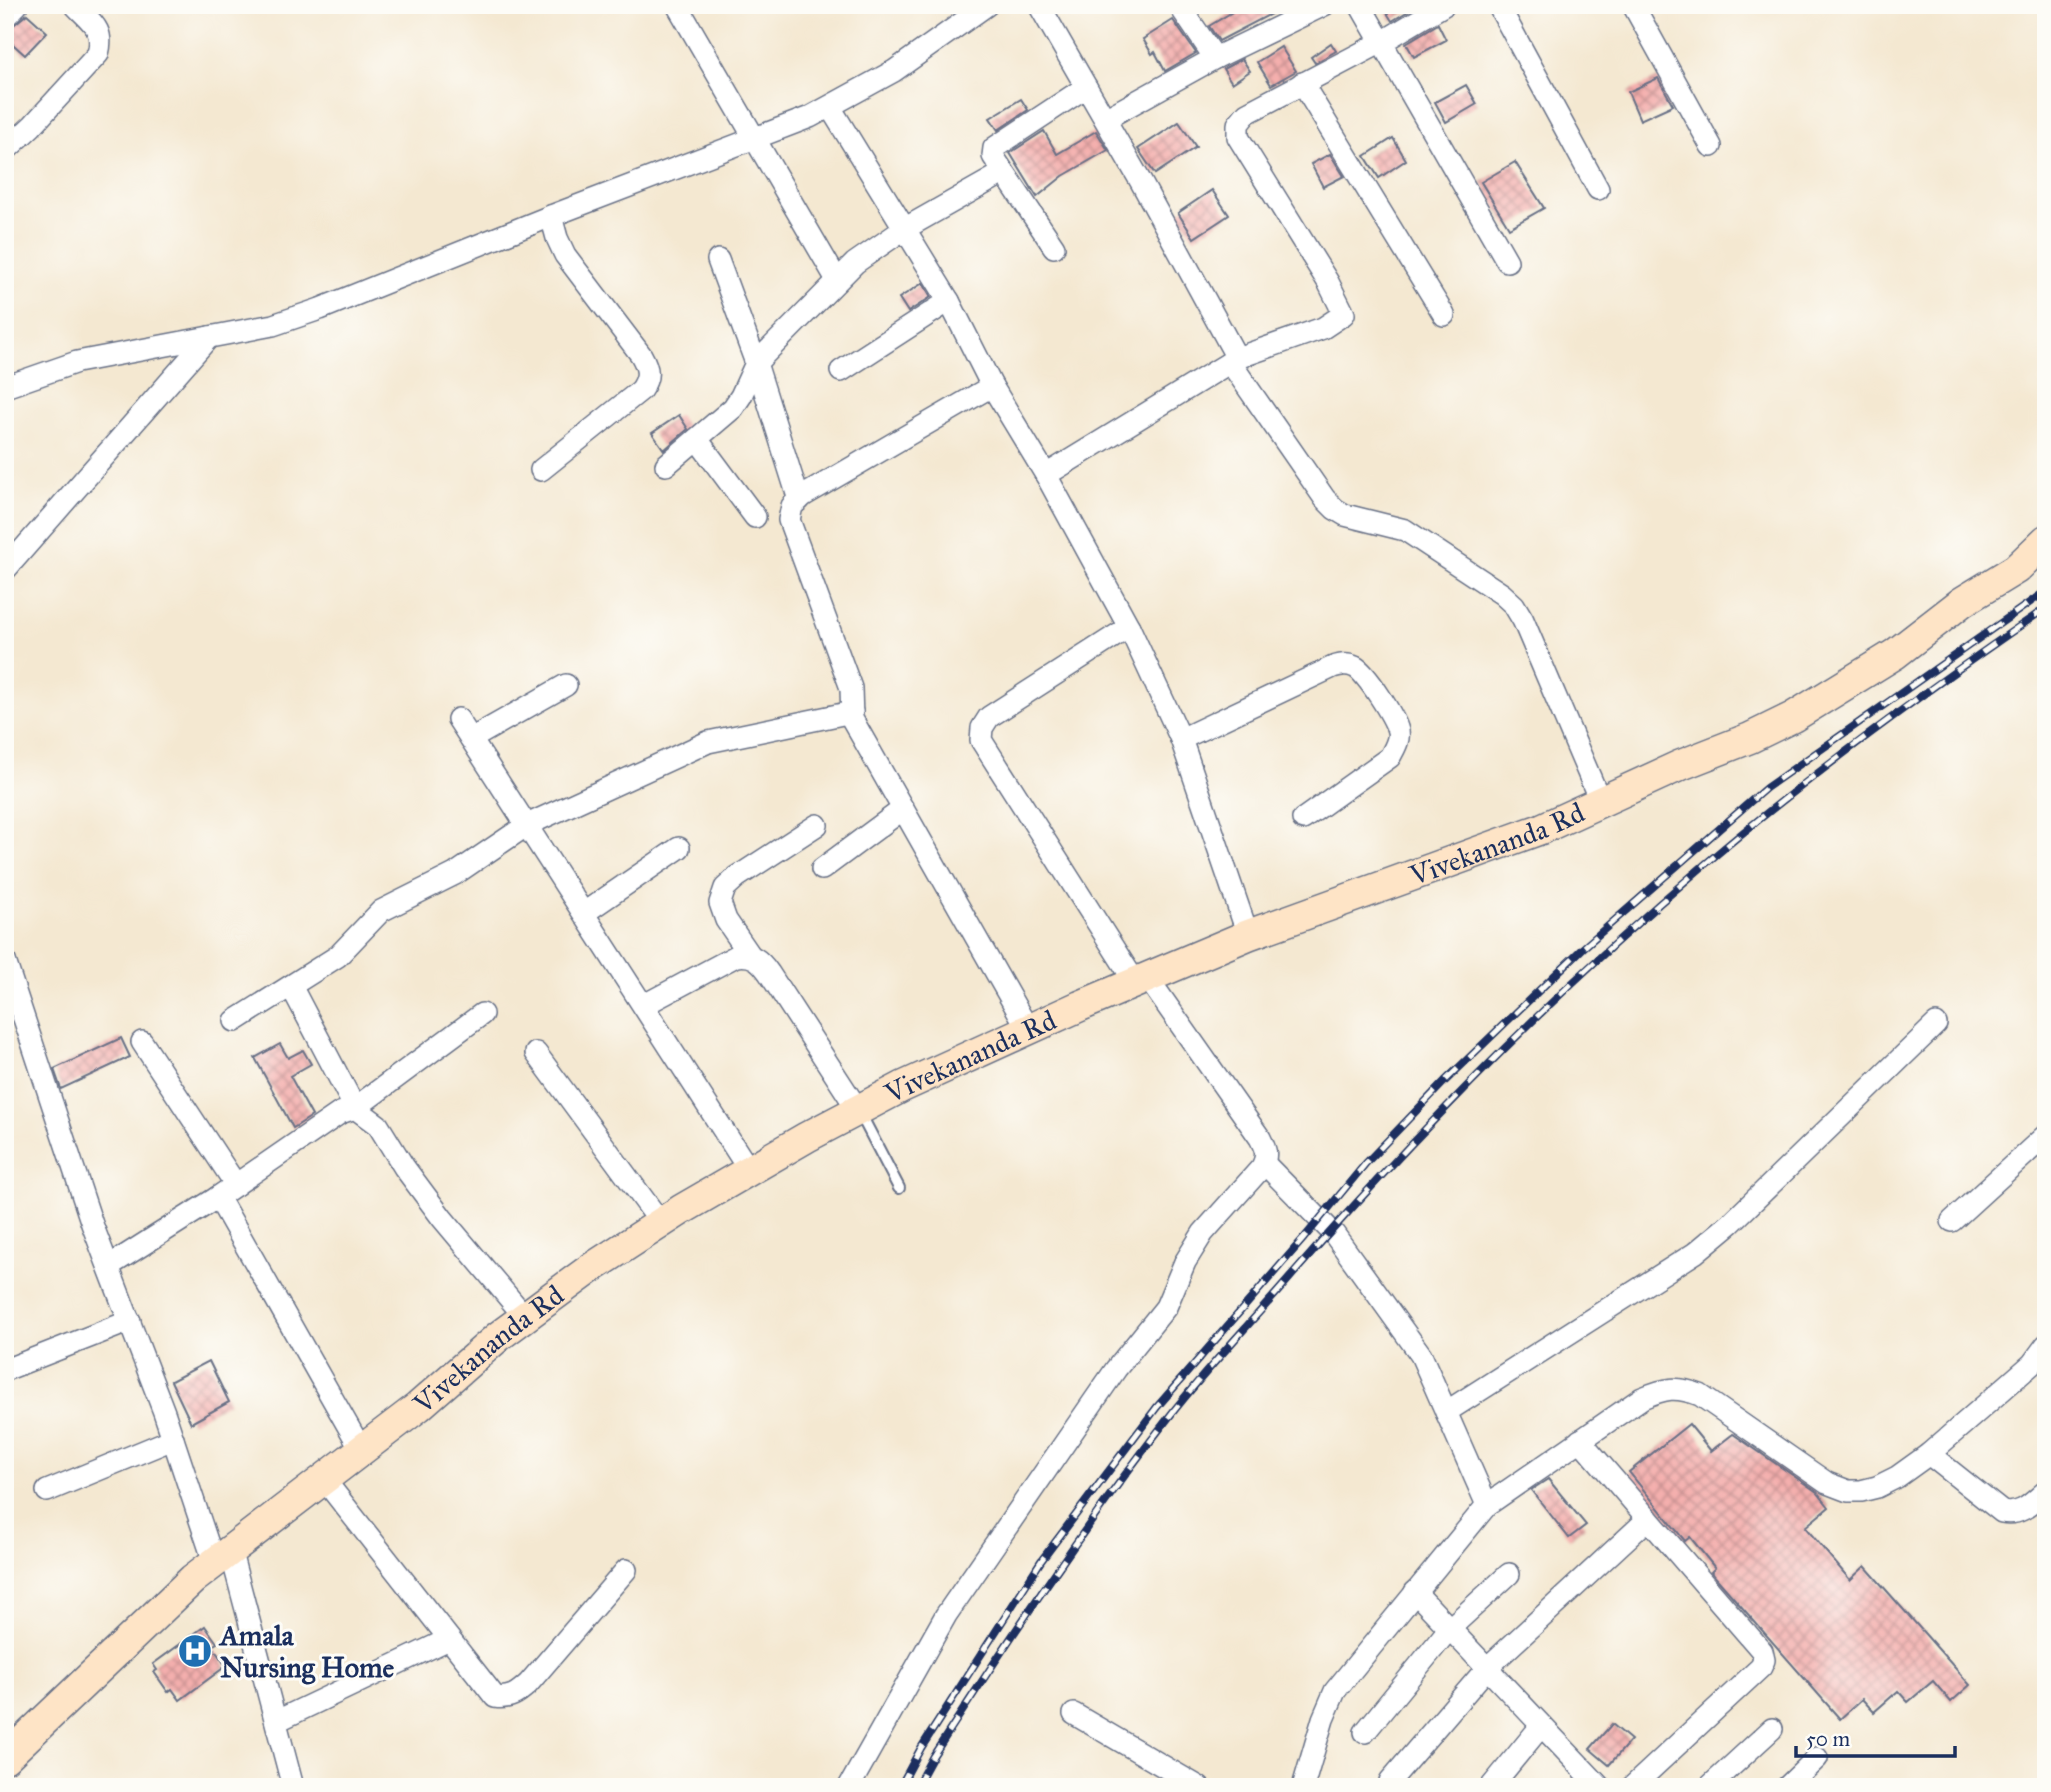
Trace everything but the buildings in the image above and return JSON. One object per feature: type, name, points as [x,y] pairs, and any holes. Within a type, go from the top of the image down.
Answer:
[{"type":"street","points":[[5,17],[17,5]]},
{"type":"street","points":[[5,151],[32,126],[97,54],[102,41],[98,30],[75,5]]},
{"type":"street","points":[[677,5],[838,281]]},
{"type":"street","points":[[5,387],[77,362],[273,325],[320,309],[551,216],[756,139],[831,107],[894,71],[987,5]]},
{"type":"street","points":[[1039,5],[1105,119],[1233,360],[1325,499],[1345,515],[1405,530],[1502,594],[1514,605],[1523,620],[1601,803]]},
{"type":"street","points":[[1179,5],[1215,58]]},
{"type":"street","points":[[1105,119],[1215,58],[1324,5]]},
{"type":"street","points":[[1360,5],[1507,261]]},
{"type":"street","points":[[1046,475],[1233,360],[1323,328],[1344,314],[1328,282],[1238,137],[1238,124],[1247,113],[1382,42],[1444,5]]},
{"type":"street","points":[[1498,5],[1598,189]]},
{"type":"street","points":[[1633,5],[1712,146]]},
{"type":"street","points":[[1302,83],[1444,315]]},
{"type":"street","points":[[1054,247],[1003,173],[993,156],[994,148],[1086,87]]},
{"type":"street","points":[[831,107],[949,301],[992,386],[1046,475],[1129,627],[1181,739],[1248,935]]},
{"type":"street","points":[[666,465],[733,408],[755,363],[870,250],[1003,173]]},
{"type":"street","points":[[541,470],[641,390],[648,379],[647,366],[640,355],[565,255],[551,216]]},
{"type":"street","points":[[718,260],[755,363],[799,500]]},
{"type":"street","points":[[841,371],[949,301]]},
{"type":"street","points":[[5,570],[209,337]]},
{"type":"street","points":[[992,386],[799,500],[792,506],[789,520],[851,688],[852,719],[1028,1029]]},
{"type":"street","points":[[697,439],[755,517]]},
{"type":"street","name":"Vivekananda Rd","points":[[5,1758],[192,1579],[418,1407],[499,1336],[590,1269],[749,1170],[950,1063],[1141,980],[1248,935],[1528,834],[1681,765],[1750,738],[1832,694],[1895,654],[1962,602],[2016,569],[2046,540]]},
{"type":"street","points":[[849,1787],[946,1615],[1116,1369],[1166,1307],[1185,1262],[1203,1233],[1266,1158],[1266,1150],[1260,1138],[1141,980],[981,740],[982,728],[989,717],[1129,627]]},
{"type":"street","points":[[1181,739],[1333,667],[1344,664],[1355,667],[1365,675],[1393,721],[1398,734],[1396,747],[1390,757],[1303,818]]},
{"type":"street","points":[[471,739],[566,685]]},
{"type":"street","points":[[235,1021],[348,948],[381,911],[455,874],[527,825],[708,742],[852,712]]},
{"type":"street","points":[[458,719],[749,1170]]},
{"type":"street","points":[[822,869],[903,810]]},
{"type":"street","points":[[817,825],[737,877],[725,888],[720,903],[726,920],[750,954],[760,960],[858,1110]]},
{"type":"street","points":[[584,913],[679,848]]},
{"type":"street","points":[[644,1005],[736,956],[750,954]]},
{"type":"street","points":[[5,961],[109,1266],[173,1439],[222,1555],[276,1721],[293,1787]]},
{"type":"street","points":[[291,986],[355,1108],[378,1125],[404,1167],[442,1219],[525,1317]]},
{"type":"street","points":[[109,1266],[218,1197],[340,1113],[355,1108],[482,1014]]},
{"type":"street","points":[[1446,1412],[1695,1253],[1731,1223],[1936,1024]]},
{"type":"street","points":[[142,1042],[236,1185]]},
{"type":"street","points":[[537,1053],[661,1223]]},
{"type":"street","points":[[1952,1221],[2046,1135]]},
{"type":"street","points":[[1264,1163],[1334,1234],[1421,1356],[1487,1504]]},
{"type":"street","points":[[218,1197],[361,1449]]},
{"type":"street","points":[[5,1370],[130,1321]]},
{"type":"street","points":[[1303,1787],[1323,1719],[1335,1691],[1487,1504],[1642,1398],[1664,1388],[1682,1388],[1700,1395],[1827,1483],[1849,1491],[1877,1487],[1897,1477],[1929,1454],[2032,1364],[2046,1345]]},
{"type":"street","points":[[47,1492],[173,1439]]},
{"type":"street","points":[[1580,1440],[1762,1651],[1764,1660],[1761,1667],[1632,1787]]},
{"type":"street","points":[[1929,1454],[2002,1512],[2013,1514],[2024,1509],[2046,1491]]},
{"type":"street","points":[[323,1478],[495,1697],[506,1699],[528,1684],[626,1570]]},
{"type":"street","points":[[1390,1781],[1487,1668],[1648,1519]]},
{"type":"street","points":[[1365,1732],[1450,1629],[1509,1574]]},
{"type":"street","points":[[1415,1592],[1600,1787]]},
{"type":"street","points":[[276,1721],[449,1639]]},
{"type":"street","points":[[1074,1714],[1199,1787]]},
{"type":"street","points":[[1491,1787],[1541,1726]]},
{"type":"street","points":[[1709,1787],[1772,1729]]},
{"type":"street","points":[[1787,1787],[1817,1758]]},
{"type":"lane","points":[[858,1110],[899,1188]]},
{"type":"railway","points":[[900,1787],[921,1748],[1041,1561],[1157,1407],[1366,1163],[1445,1081],[1583,948],[1766,788],[2046,591]]},
{"type":"railway","points":[[916,1787],[933,1756],[1047,1584],[1169,1417],[1209,1368],[1431,1123],[1591,965],[1703,866],[1871,732],[2046,608]]},
{"type":"place","name":"Amala Nursing Home","points":[[195,1651]]}]
